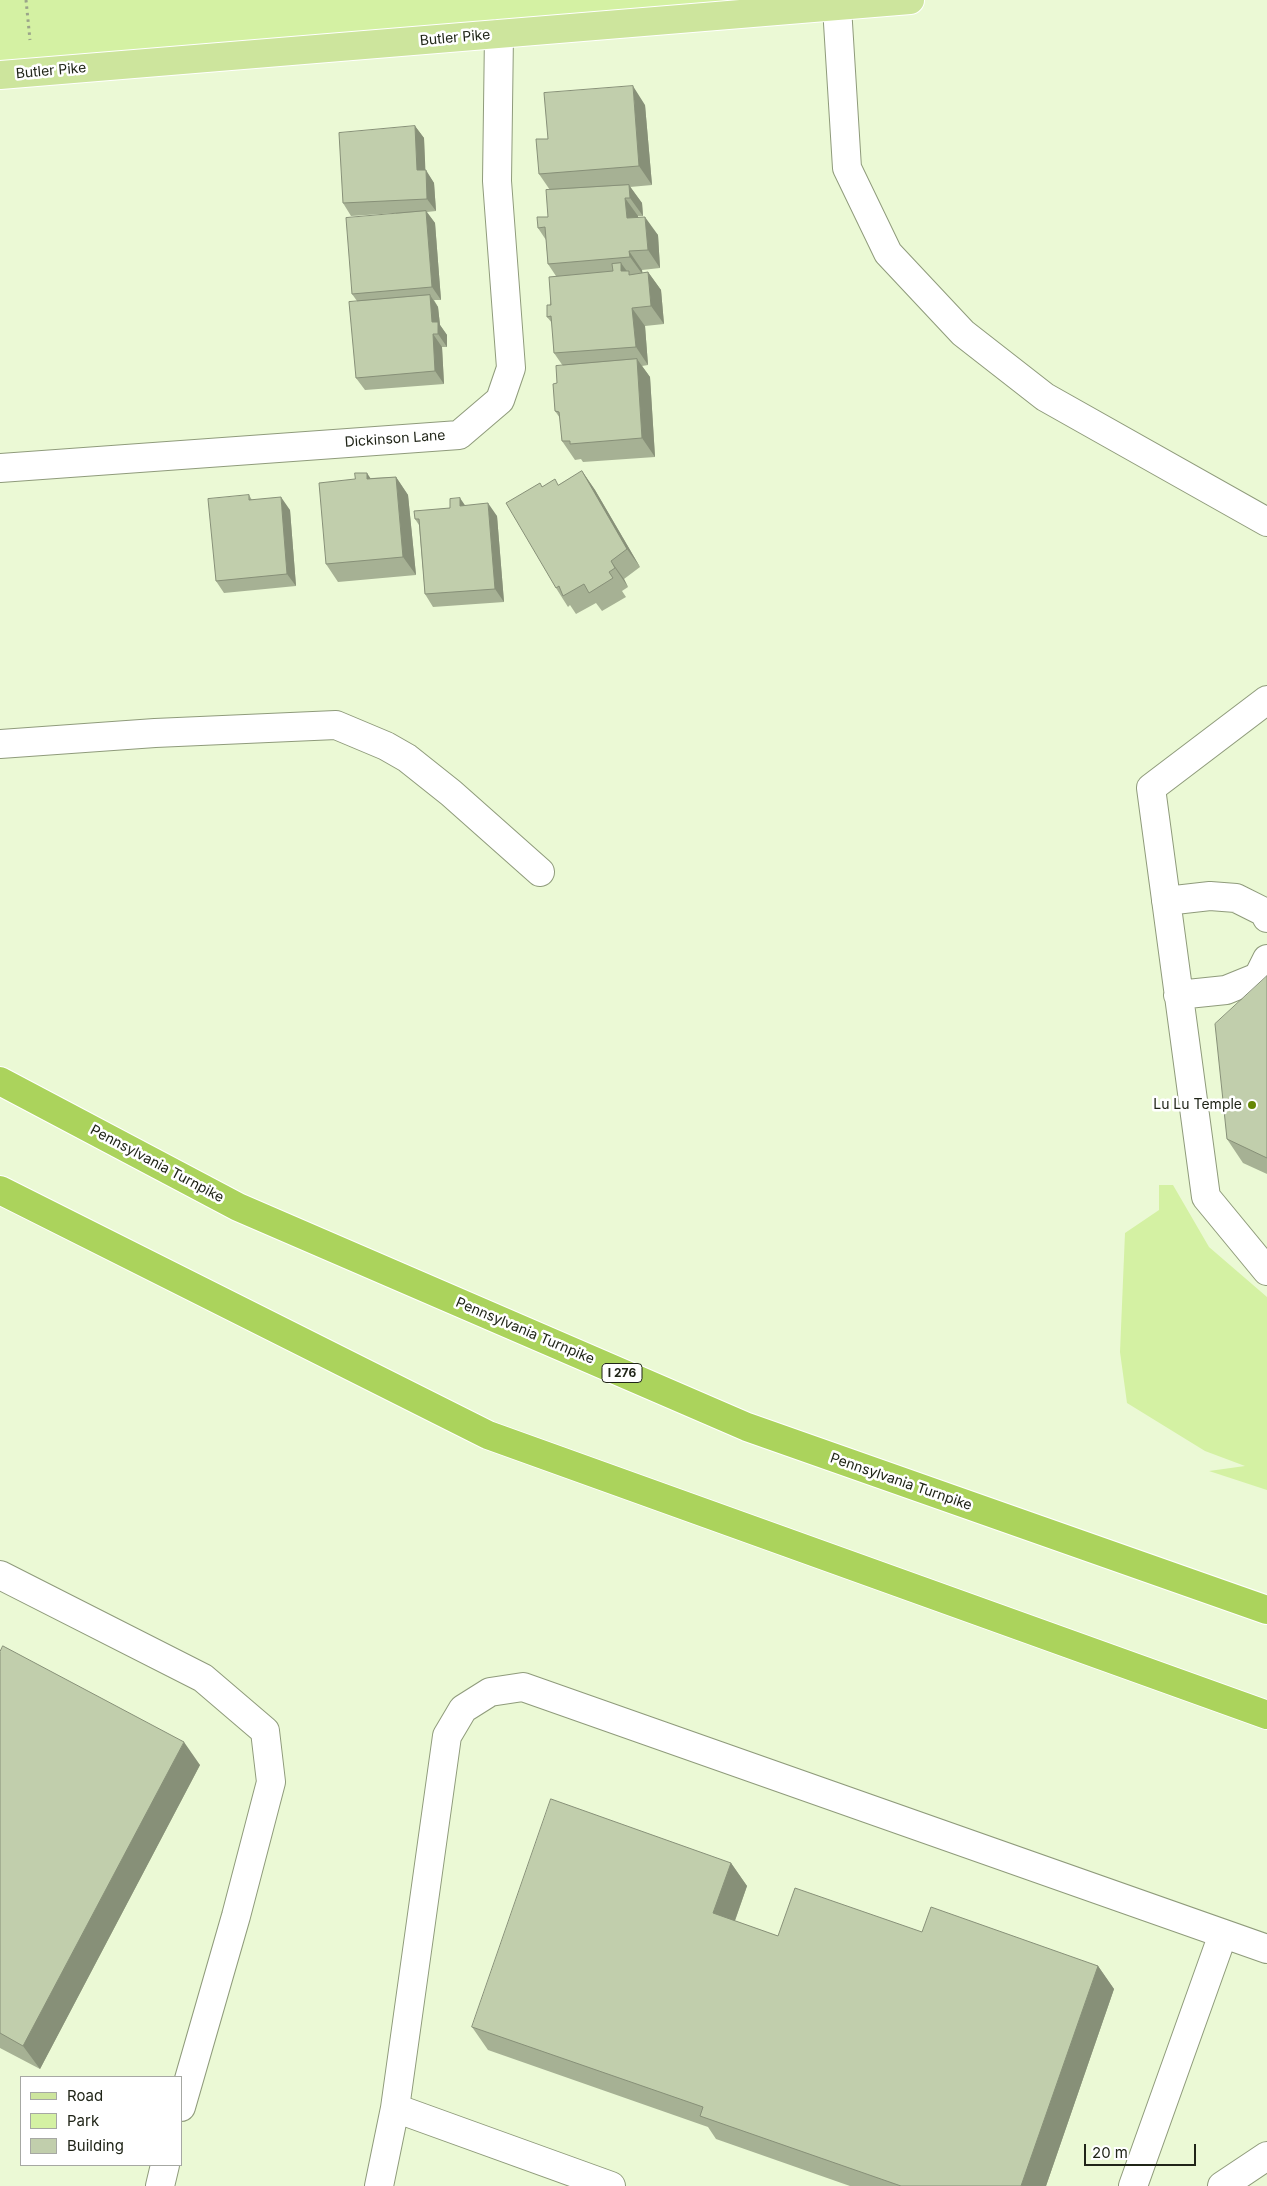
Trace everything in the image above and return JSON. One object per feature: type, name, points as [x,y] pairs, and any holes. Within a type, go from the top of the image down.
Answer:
[{"type":"highway","name":"Pennsylvania Turnpike","points":[[0,1081],[238,1207],[747,1427],[1267,1610]]},
{"type":"highway","points":[[0,1190],[488,1435],[1267,1714]]},
{"type":"main road","name":"Butler Pike","points":[[0,75],[910,0]]},
{"type":"street","points":[[838,7],[847,168],[888,253],[963,333],[1045,397],[1267,522]]},
{"type":"street","name":"Dickinson Lane","points":[[0,468],[459,435],[481,418],[500,400],[511,368],[497,180],[499,34]]},
{"type":"street","points":[[1267,700],[1151,788],[1206,1197],[1267,1271]]},
{"type":"street","points":[[0,744],[156,733],[336,725],[386,746],[407,758],[451,793],[540,872]]},
{"type":"street","points":[[1166,901],[1210,896],[1236,898],[1264,912],[1267,918]]},
{"type":"street","points":[[1178,995],[1226,990],[1258,977],[1267,959]]},
{"type":"street","points":[[0,1575],[202,1678],[265,1731],[271,1782],[236,1916],[182,2104]]},
{"type":"street","points":[[379,2186],[395,2108],[447,1736],[463,1709],[490,1692],[523,1687],[1267,1949]]},
{"type":"street","points":[[1133,2186],[1223,1934]]},
{"type":"street","points":[[395,2108],[611,2186]]},
{"type":"street","points":[[1222,2186],[1267,2156]]},
{"type":"street","points":[[160,2186],[165,2166]]},
{"type":"green space","points":[[0,0],[773,0],[0,75]]},
{"type":"green space","points":[[1159,1185],[1173,1185],[1209,1247],[1267,1297],[1267,1490],[1209,1471],[1245,1466],[1205,1451],[1127,1403],[1120,1352],[1125,1233],[1159,1210]]},
{"type":"building","points":[[633,86],[639,166],[539,174],[536,139],[548,139],[544,93]]},
{"type":"building","points":[[415,126],[417,170],[426,170],[427,199],[343,203],[339,133]]},
{"type":"building","points":[[629,185],[630,198],[625,198],[627,218],[645,217],[648,250],[629,251],[630,257],[548,264],[545,227],[538,228],[537,217],[548,217],[546,190]]},
{"type":"building","points":[[426,211],[432,287],[352,294],[346,218]]},
{"type":"building","points":[[621,263],[621,271],[629,271],[629,275],[648,272],[651,306],[632,308],[636,347],[554,353],[551,316],[547,317],[547,305],[551,305],[549,277],[613,271],[612,264]]},
{"type":"building","points":[[430,295],[432,322],[438,322],[438,334],[433,334],[435,371],[356,378],[349,302]]},
{"type":"building","points":[[637,359],[642,438],[570,444],[570,441],[562,441],[559,412],[555,411],[553,384],[557,383],[556,366]]},
{"type":"building","points":[[582,471],[627,549],[611,561],[615,568],[609,572],[613,578],[589,593],[584,584],[563,596],[559,586],[556,588],[506,503],[540,483],[542,487],[555,479],[558,485]]},
{"type":"building","points":[[355,473],[367,473],[367,479],[396,477],[403,557],[326,564],[319,483],[355,479]]},
{"type":"building","points":[[249,495],[249,500],[281,497],[287,574],[216,581],[208,499]]},
{"type":"building","points":[[460,498],[460,506],[488,503],[495,589],[425,594],[419,519],[415,519],[414,511],[450,508],[450,499]]},
{"type":"building","points":[[1267,976],[1267,1158],[1227,1139],[1215,1024]]},
{"type":"building","points":[[3,1646],[184,1742],[23,2046],[0,2033],[0,1652]]},
{"type":"building","points":[[551,1799],[731,1863],[713,1913],[778,1936],[795,1888],[922,1932],[931,1907],[1098,1966],[1021,2186],[901,2186],[700,2116],[703,2107],[472,2027]]},
{"type":"place","name":"Lu Lu Temple","points":[[1252,1105]]}]
